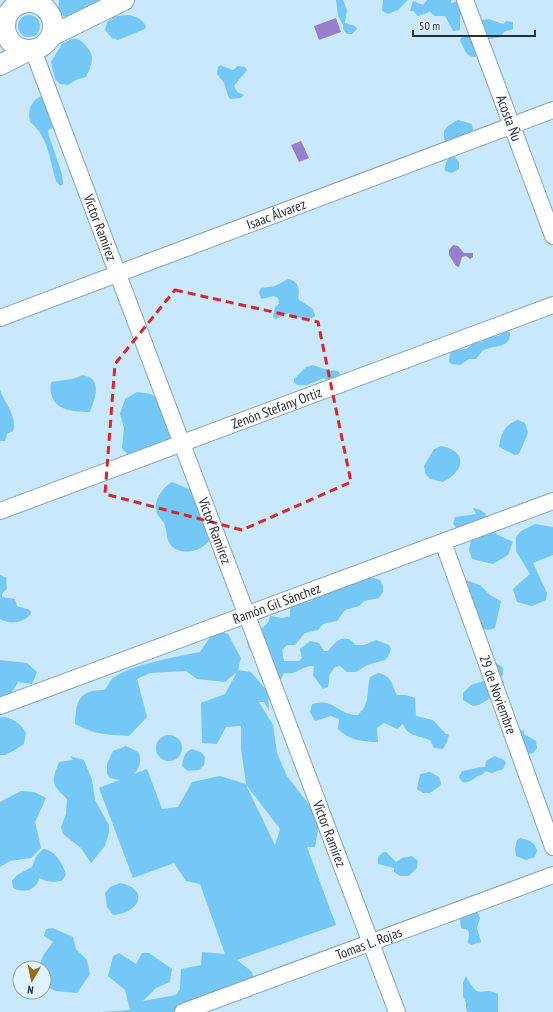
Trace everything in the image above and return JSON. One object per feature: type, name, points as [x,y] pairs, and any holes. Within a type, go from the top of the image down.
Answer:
[{"type":"main road","points":[[0,65],[31,50],[42,47],[51,36],[124,0]]},
{"type":"main road","points":[[31,50],[15,46],[6,36],[5,21],[7,15],[19,4],[40,4],[50,14],[53,28],[51,36]]},
{"type":"street","name":"Acosta Ñu","points":[[465,0],[553,236]]},
{"type":"street","name":"Víctor Ramírez","points":[[31,50],[118,274],[397,1012]]},
{"type":"street","name":"Isaac Álvarez","points":[[0,318],[553,110]]},
{"type":"street","name":"Zenón Stefany Ortiz","points":[[0,511],[553,305]]},
{"type":"street","name":"Ramón Gil Sánchez","points":[[0,706],[553,501]]},
{"type":"street","name":"29 de Noviembre","points":[[443,542],[553,847]]},
{"type":"street","name":"Tomas L. Rojas","points":[[184,1012],[553,875]]},
{"type":"highlighted area","points":[[175,290],[318,322],[351,482],[242,530],[105,494],[115,364]]},
{"type":"shaded area","points":[[59,0],[105,0],[70,18],[63,16],[58,10]]},
{"type":"shaded area","points":[[336,0],[343,0],[347,10],[345,23],[355,26],[357,29],[352,34],[347,34],[343,29],[343,25],[338,16]]},
{"type":"shaded area","points":[[383,0],[408,0],[398,10],[388,14],[382,11]]},
{"type":"shaded area","points":[[427,0],[451,0],[451,3],[458,1],[462,13],[460,16],[460,30],[453,31],[445,16],[435,16],[430,12],[418,16],[413,11],[410,11],[413,1],[423,5]]},
{"type":"shaded area","points":[[29,15],[37,18],[40,26],[37,34],[29,37],[21,34],[18,26],[21,18]]},
{"type":"shaded area","points":[[128,15],[136,17],[140,20],[146,26],[145,29],[118,40],[112,38],[105,30],[107,22],[116,16]]},
{"type":"shaded area","points":[[336,18],[341,32],[319,40],[314,26]]},
{"type":"shaded area","points":[[489,19],[503,24],[506,21],[513,22],[513,29],[504,32],[500,37],[490,39],[479,38],[476,57],[472,57],[467,54],[460,41],[461,38],[472,34],[482,20]]},
{"type":"shaded area","points":[[71,39],[76,39],[82,42],[91,53],[92,60],[86,77],[76,80],[68,85],[60,84],[55,79],[51,62],[62,44]]},
{"type":"shaded area","points":[[220,65],[233,70],[238,66],[245,67],[247,70],[234,86],[237,92],[244,95],[241,98],[230,99],[228,96],[224,83],[217,74],[218,67]]},
{"type":"shaded area","points":[[46,94],[55,127],[48,130],[62,174],[63,184],[60,186],[56,181],[45,141],[30,122],[29,117],[30,108],[34,101]]},
{"type":"shaded area","points":[[458,120],[472,124],[473,130],[453,154],[459,162],[459,169],[452,173],[445,171],[449,151],[444,139],[444,131],[448,126]]},
{"type":"shaded area","points":[[301,141],[309,158],[299,162],[291,145]]},
{"type":"shaded area","points":[[453,245],[458,246],[464,253],[473,253],[473,257],[470,259],[466,256],[462,257],[459,267],[456,266],[449,255],[449,250]]},
{"type":"shaded area","points":[[288,279],[297,284],[299,289],[298,299],[313,309],[315,316],[305,319],[289,313],[276,319],[273,317],[275,307],[279,304],[278,298],[274,296],[261,299],[259,292],[261,288],[275,286]]},
{"type":"shaded area","points":[[507,331],[510,333],[510,338],[505,344],[488,348],[476,359],[469,359],[460,365],[451,364],[449,361],[450,352],[453,350],[466,349],[475,342],[482,342],[487,337],[498,336]]},
{"type":"shaded area","points":[[313,365],[327,370],[338,371],[342,377],[330,381],[324,378],[307,385],[297,385],[294,382],[294,379],[306,367]]},
{"type":"shaded area","points":[[83,375],[93,380],[96,390],[90,412],[67,410],[56,403],[52,398],[51,382],[73,379]]},
{"type":"shaded area","points":[[0,390],[12,415],[14,425],[13,431],[7,434],[5,441],[0,441]]},
{"type":"shaded area","points":[[137,392],[151,394],[162,402],[173,442],[134,456],[127,454],[122,448],[124,428],[120,414],[125,399]]},
{"type":"shaded area","points":[[518,420],[525,423],[528,433],[519,454],[515,455],[499,447],[504,430],[510,424]]},
{"type":"shaded area","points":[[441,446],[456,452],[460,462],[456,472],[443,482],[430,479],[425,473],[424,466],[434,449]]},
{"type":"shaded area","points":[[172,482],[198,493],[210,539],[197,550],[185,552],[174,548],[169,542],[166,528],[157,513],[156,504],[159,495],[165,487]]},
{"type":"shaded area","points":[[473,508],[483,512],[486,515],[495,533],[513,542],[508,555],[493,564],[472,559],[469,550],[472,535],[458,529],[453,524],[455,517],[476,514]]},
{"type":"shaded area","points":[[535,524],[553,527],[553,555],[533,563],[547,593],[546,600],[532,606],[517,602],[513,589],[530,574],[516,551],[516,537],[521,531]]},
{"type":"shaded area","points":[[0,575],[7,578],[7,588],[2,594],[2,597],[15,599],[17,606],[30,610],[31,614],[28,617],[16,622],[8,622],[0,619]]},
{"type":"shaded area","points":[[367,576],[380,580],[383,586],[383,592],[379,598],[364,601],[359,606],[345,610],[337,621],[323,624],[318,630],[305,633],[295,645],[287,645],[282,650],[284,661],[299,661],[302,658],[300,649],[310,641],[319,643],[324,651],[328,651],[336,642],[345,638],[356,645],[364,645],[376,640],[389,645],[391,649],[385,660],[367,665],[356,672],[347,672],[340,666],[335,667],[330,674],[328,687],[323,689],[313,675],[314,666],[306,667],[288,674],[284,673],[280,681],[249,649],[247,642],[249,634],[254,628],[262,628],[268,623],[270,616],[283,618],[290,616],[290,609],[294,602],[310,602],[320,593]]},
{"type":"shaded area","points":[[457,577],[480,585],[490,595],[501,601],[495,628],[488,630],[480,628]]},
{"type":"shaded area","points":[[215,630],[228,634],[241,658],[238,670],[251,672],[268,692],[269,711],[264,702],[259,702],[273,725],[277,753],[287,776],[320,819],[315,847],[307,847],[336,925],[237,960],[251,971],[257,984],[252,997],[181,1012],[102,1012],[130,1010],[125,990],[108,976],[113,956],[119,953],[136,964],[142,953],[149,953],[172,969],[170,982],[156,988],[143,1001],[176,995],[180,989],[181,969],[201,965],[202,952],[225,954],[200,884],[186,881],[174,863],[133,878],[99,788],[119,780],[110,778],[107,774],[107,764],[113,751],[126,746],[138,752],[140,764],[134,774],[147,769],[162,809],[178,807],[192,782],[220,776],[246,784],[241,749],[241,726],[226,727],[217,744],[202,743],[201,703],[225,694],[237,672],[225,682],[197,679],[186,671],[150,673],[137,679],[147,717],[129,736],[95,732],[75,724],[76,709],[84,694],[96,690],[105,690],[111,680],[128,670],[153,662],[200,652]],"holes":[[[247,786],[280,829],[275,845]]]},
{"type":"shaded area","points":[[0,660],[27,663],[37,672],[32,684],[18,682],[11,694],[0,698]]},
{"type":"shaded area","points":[[491,662],[498,664],[503,668],[503,675],[500,677],[504,683],[502,688],[492,692],[489,699],[479,705],[473,706],[463,700],[463,693],[471,685],[487,680],[482,675],[482,671]]},
{"type":"shaded area","points":[[378,673],[389,678],[397,695],[406,695],[415,698],[416,716],[433,720],[446,734],[449,734],[443,749],[434,748],[430,740],[414,735],[405,728],[403,724],[397,729],[384,723],[377,728],[378,742],[372,742],[356,740],[342,733],[338,729],[339,719],[331,716],[315,721],[310,712],[312,704],[319,702],[331,704],[345,712],[358,715],[365,706],[370,677]]},
{"type":"shaded area","points":[[0,717],[15,721],[26,733],[24,744],[5,755],[0,755]]},
{"type":"shaded area","points":[[518,729],[524,731],[524,734],[536,741],[537,748],[533,753],[526,755]]},
{"type":"shaded area","points":[[169,735],[179,738],[182,748],[179,758],[169,761],[159,758],[156,748],[159,738]]},
{"type":"shaded area","points":[[192,749],[201,752],[205,757],[204,765],[199,770],[188,771],[182,766],[182,763],[183,758],[189,750]]},
{"type":"shaded area","points":[[70,756],[84,760],[92,780],[95,800],[109,825],[109,832],[105,846],[91,863],[81,848],[63,834],[61,827],[66,814],[67,799],[55,786],[54,779],[59,762],[73,760]]},
{"type":"shaded area","points":[[495,756],[504,760],[506,763],[503,769],[492,773],[485,771],[482,775],[471,781],[462,782],[459,777],[462,771],[485,767],[486,761]]},
{"type":"shaded area","points":[[430,772],[439,777],[441,783],[440,786],[430,793],[423,793],[417,789],[420,774]]},
{"type":"shaded area","points":[[21,791],[34,792],[46,798],[35,822],[41,848],[31,858],[10,861],[0,867],[0,802]]},
{"type":"shaded area","points":[[520,838],[529,840],[533,843],[537,850],[535,857],[526,860],[516,856],[515,849],[517,840]]},
{"type":"shaded area","points":[[43,849],[54,854],[63,866],[66,874],[63,880],[51,882],[39,878],[36,885],[29,890],[21,891],[13,888],[12,881],[17,875],[32,867],[36,857]]},
{"type":"shaded area","points":[[383,852],[386,852],[396,862],[402,858],[412,856],[418,861],[417,868],[409,876],[400,876],[394,872],[394,868],[378,864],[378,857]]},
{"type":"shaded area","points":[[120,883],[135,890],[138,895],[138,900],[135,906],[130,910],[113,915],[107,907],[105,893],[110,887]]},
{"type":"shaded area","points":[[477,911],[480,918],[477,928],[481,942],[471,945],[468,943],[468,930],[461,928],[460,918]]},
{"type":"shaded area","points":[[53,928],[73,937],[76,949],[87,960],[90,974],[77,993],[52,989],[52,960],[41,960],[53,942],[44,936],[46,929]]},
{"type":"shaded area","points":[[466,976],[474,989],[480,992],[487,991],[498,994],[498,1012],[468,1012],[463,996],[463,983]]}]
